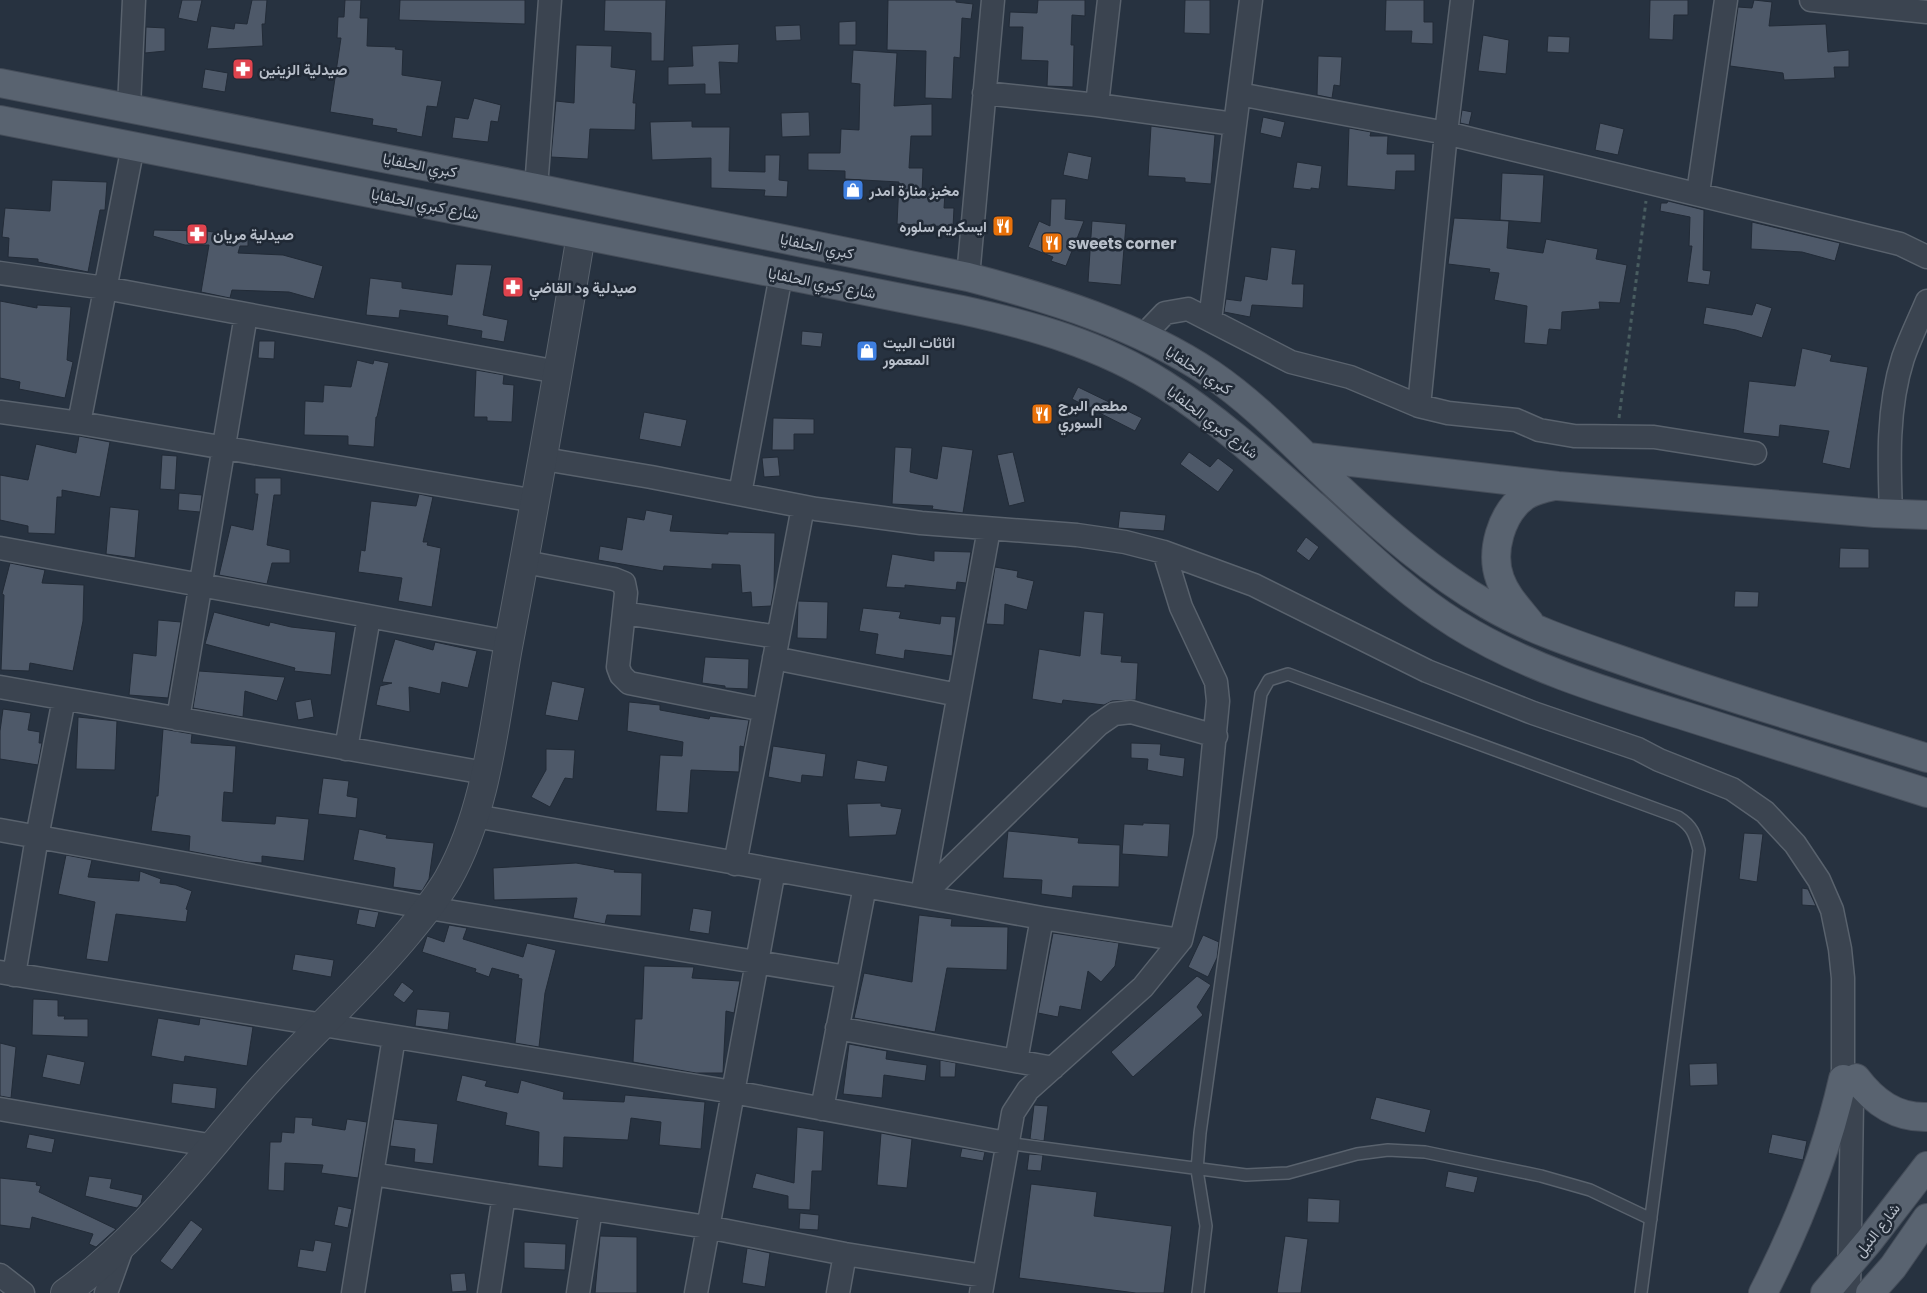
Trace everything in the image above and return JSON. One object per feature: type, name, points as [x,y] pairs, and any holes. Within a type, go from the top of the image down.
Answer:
[{"type":"main road","name":"كبري الحلفايا","points":[[0,82],[536,188],[968,277],[1018,290],[1063,305],[1143,336],[1210,374],[1259,412],[1415,556],[1486,604],[1536,631],[1663,675],[1927,758]]},
{"type":"main road","name":"شارع كبري الحلفايا","points":[[0,120],[1017,322],[1070,340],[1160,382],[1206,413],[1273,468],[1397,583],[1454,623],[1502,651],[1546,669],[1642,703],[1927,793]]},
{"type":"main road","points":[[1308,457],[1558,486],[1891,514],[1927,515]]},
{"type":"main road","points":[[1536,631],[1508,596],[1499,578],[1496,558],[1498,538],[1514,506],[1525,496],[1538,489],[1558,486]]},
{"type":"main road","points":[[1763,1293],[1783,1255],[1850,1086],[1870,1096],[1891,1111],[1915,1117],[1927,1117]]},
{"type":"main road","name":"شارع النيل","points":[[1826,1293],[1927,1166]]},
{"type":"main road","points":[[1870,1293],[1893,1267],[1927,1218]]},
{"type":"street","points":[[129,107],[134,0]]},
{"type":"street","points":[[536,188],[550,0]]},
{"type":"street","points":[[968,277],[993,0]]},
{"type":"street","points":[[1097,105],[1109,0]]},
{"type":"street","points":[[1210,320],[1251,0]]},
{"type":"street","points":[[1419,406],[1446,133],[1462,0]]},
{"type":"street","points":[[1698,193],[1726,0]]},
{"type":"street","points":[[1811,0],[1927,12]]},
{"type":"street","points":[[984,93],[1097,105],[1234,124]]},
{"type":"street","points":[[1239,94],[1446,133],[1698,193],[1900,244],[1927,257]]},
{"type":"street","points":[[79,423],[134,146]]},
{"type":"street","points":[[65,1293],[122,1248],[159,1210],[283,1064],[380,968],[429,908],[461,856],[474,816],[484,773],[525,562],[544,459],[580,235]]},
{"type":"street","points":[[0,273],[105,288],[558,372]]},
{"type":"street","points":[[740,494],[781,275]]},
{"type":"street","points":[[1891,514],[1889,465],[1893,404],[1904,358],[1927,301]]},
{"type":"street","points":[[1143,336],[1166,314],[1188,309],[1292,362],[1350,377],[1419,406],[1448,414],[1516,420],[1540,430],[1574,436],[1654,437],[1755,453]]},
{"type":"street","points":[[178,719],[246,315]]},
{"type":"street","points":[[0,412],[79,423],[536,501]]},
{"type":"street","points":[[544,459],[803,507],[989,529],[1077,535],[1125,542],[1164,552],[1254,585],[1427,671],[1533,713],[1638,748],[1659,760],[1712,779],[1750,800],[1779,826],[1810,864],[1832,910],[1840,949],[1850,1086],[1849,1293]]},
{"type":"street","points":[[735,864],[803,507]]},
{"type":"street","points":[[922,896],[989,529]]},
{"type":"street","points":[[0,548],[509,642]]},
{"type":"street","points":[[372,1174],[708,1226],[983,1285],[1006,1143],[1013,1113],[1028,1090],[1143,987],[1181,940],[1205,836],[1218,700],[1216,682],[1181,606],[1164,552]]},
{"type":"street","points":[[525,562],[614,579],[624,584],[626,593],[618,667],[621,675],[629,683],[764,710]]},
{"type":"street","points":[[624,613],[776,647],[958,695]]},
{"type":"street","points":[[346,748],[369,617]]},
{"type":"street","points":[[0,687],[484,773]]},
{"type":"street","points":[[64,699],[37,837],[7,974],[733,1092],[1006,1143]]},
{"type":"street","points":[[922,896],[1098,725],[1114,714],[1131,712],[1216,736]]},
{"type":"street","points":[[474,816],[1042,918],[1181,940]]},
{"type":"street","points":[[0,830],[429,908],[847,977]]},
{"type":"street","points":[[696,1293],[774,870]]},
{"type":"street","points":[[822,1108],[865,886]]},
{"type":"street","points":[[1016,1061],[1042,918]]},
{"type":"street","points":[[837,1028],[1053,1068]]},
{"type":"street","points":[[353,1293],[394,1037]]},
{"type":"street","points":[[0,1109],[214,1146]]},
{"type":"street","points":[[489,1293],[504,1195]]},
{"type":"street","points":[[578,1293],[591,1209]]},
{"type":"street","points":[[106,1293],[122,1248]]},
{"type":"street","points":[[838,1293],[845,1254]]},
{"type":"street","points":[[0,1275],[23,1293]]},
{"type":"lane","points":[[1198,1293],[1206,1226],[1197,1170],[1201,1123],[1261,694],[1268,680],[1277,675],[1288,674],[1678,817],[1689,825],[1695,835],[1698,850],[1641,1293]]},
{"type":"lane","points":[[1006,1143],[1197,1170],[1246,1174],[1288,1173],[1372,1152],[1388,1150],[1425,1152],[1541,1176],[1590,1190],[1651,1219]]},
{"type":"path","points":[[1617,436],[1648,181]]},
{"type":"building","points":[[182,0],[202,0],[197,22],[178,18]]},
{"type":"building","points":[[252,0],[267,0],[265,24],[262,24],[263,46],[207,49],[211,26],[234,29],[235,23],[247,24]]},
{"type":"building","points":[[345,0],[361,0],[360,18],[368,18],[367,46],[396,47],[395,49],[403,50],[402,75],[442,81],[437,107],[427,106],[422,137],[396,132],[397,129],[372,125],[373,119],[330,112],[341,38],[337,38],[338,17],[344,17]]},
{"type":"building","points":[[400,0],[525,0],[525,24],[399,20]]},
{"type":"building","points":[[605,0],[666,0],[664,61],[651,61],[651,33],[604,31]]},
{"type":"building","points":[[888,0],[956,0],[956,2],[973,4],[971,19],[962,18],[960,58],[954,57],[952,99],[925,98],[926,51],[887,50]]},
{"type":"building","points":[[1038,0],[1085,0],[1085,16],[1072,15],[1071,45],[1074,45],[1073,87],[1047,86],[1048,61],[1021,60],[1023,27],[1009,27],[1010,12],[1037,13]]},
{"type":"building","points":[[1185,0],[1210,0],[1210,34],[1184,33]]},
{"type":"building","points":[[1386,0],[1424,0],[1424,22],[1433,22],[1433,44],[1411,43],[1412,31],[1385,31]]},
{"type":"building","points":[[1650,0],[1688,0],[1688,15],[1674,15],[1673,40],[1649,39]]},
{"type":"building","points":[[1754,0],[1772,2],[1769,26],[1826,24],[1828,52],[1849,50],[1849,67],[1834,67],[1835,78],[1784,80],[1783,73],[1730,66],[1738,7],[1752,8]]},
{"type":"building","points":[[856,21],[856,45],[839,45],[839,22]]},
{"type":"building","points":[[800,25],[801,40],[776,41],[775,26]]},
{"type":"building","points":[[146,27],[165,28],[165,51],[145,53]]},
{"type":"building","points":[[1483,35],[1509,40],[1506,74],[1478,71]]},
{"type":"building","points":[[1548,36],[1570,37],[1569,53],[1547,52]]},
{"type":"building","points":[[739,44],[738,63],[719,62],[721,94],[705,94],[705,84],[668,85],[668,67],[693,66],[692,46]]},
{"type":"building","points":[[576,45],[612,46],[611,67],[636,70],[633,103],[636,103],[635,130],[590,129],[588,159],[551,157],[556,101],[574,103]]},
{"type":"building","points":[[853,50],[897,53],[894,106],[932,104],[932,136],[911,136],[909,168],[923,168],[922,192],[945,193],[944,208],[954,208],[953,227],[897,224],[899,182],[845,179],[845,171],[808,170],[808,153],[840,153],[841,129],[859,130],[860,84],[851,83]]},
{"type":"building","points":[[1318,56],[1342,57],[1340,86],[1334,85],[1332,98],[1317,95]]},
{"type":"building","points":[[205,69],[228,73],[225,92],[202,88]]},
{"type":"building","points":[[474,98],[501,105],[498,122],[491,121],[488,142],[452,138],[455,117],[468,119]]},
{"type":"building","points":[[1462,110],[1472,112],[1469,125],[1460,123]]},
{"type":"building","points":[[809,112],[810,136],[782,137],[781,113]]},
{"type":"building","points":[[1263,117],[1285,122],[1281,138],[1260,133]]},
{"type":"building","points":[[692,121],[692,127],[730,127],[729,171],[765,172],[765,155],[780,155],[779,180],[788,181],[787,197],[764,196],[765,190],[711,188],[711,158],[652,160],[650,122]]},
{"type":"building","points":[[1600,123],[1624,129],[1618,155],[1595,150]]},
{"type":"building","points":[[1151,126],[1215,135],[1211,184],[1185,182],[1185,178],[1148,176]]},
{"type":"building","points":[[1349,128],[1371,132],[1370,136],[1388,136],[1387,154],[1415,154],[1415,171],[1396,171],[1395,190],[1347,186]]},
{"type":"building","points":[[1068,152],[1092,157],[1088,180],[1063,175]]},
{"type":"building","points":[[1297,162],[1322,166],[1319,189],[1293,188]]},
{"type":"building","points":[[1502,173],[1544,175],[1541,223],[1500,220]]},
{"type":"building","points":[[52,180],[107,182],[105,210],[100,210],[88,272],[38,262],[38,259],[8,257],[9,238],[2,237],[5,208],[50,211]]},
{"type":"building","points":[[1051,199],[1066,199],[1065,219],[1084,221],[1066,266],[1051,261],[1053,257],[1028,247],[1039,221],[1050,226]]},
{"type":"building","points":[[1668,201],[1704,210],[1703,270],[1711,271],[1709,285],[1687,282],[1692,246],[1689,246],[1690,217],[1660,211],[1661,203],[1667,203]]},
{"type":"building","points":[[1454,218],[1509,221],[1507,248],[1543,253],[1546,239],[1598,249],[1596,259],[1627,265],[1620,303],[1599,302],[1600,309],[1562,312],[1561,330],[1549,329],[1547,345],[1524,343],[1527,306],[1494,300],[1499,273],[1489,272],[1490,269],[1448,264]]},
{"type":"building","points":[[1092,221],[1126,224],[1121,285],[1088,282]]},
{"type":"building","points":[[1752,222],[1840,243],[1835,261],[1802,252],[1751,249]]},
{"type":"building","points":[[154,230],[207,231],[248,238],[248,246],[240,246],[238,253],[283,255],[323,266],[314,299],[289,292],[232,290],[230,298],[201,292],[209,245],[185,245],[153,236]]},
{"type":"building","points":[[1271,247],[1296,250],[1292,284],[1304,284],[1303,308],[1252,305],[1250,317],[1224,312],[1226,299],[1241,301],[1245,276],[1267,280]]},
{"type":"building","points":[[456,264],[492,265],[483,315],[508,320],[504,342],[481,338],[482,331],[447,325],[448,316],[400,310],[399,318],[366,315],[370,278],[402,282],[402,288],[452,295]]},
{"type":"building","points":[[0,301],[37,308],[37,305],[71,307],[67,360],[73,362],[65,398],[19,389],[20,382],[0,378]]},
{"type":"building","points":[[1756,303],[1772,308],[1762,338],[1736,330],[1703,324],[1706,307],[1752,315]]},
{"type":"building","points":[[802,331],[823,333],[821,347],[801,345]]},
{"type":"building","points":[[259,341],[275,341],[274,359],[258,358]]},
{"type":"building","points":[[1802,348],[1832,355],[1830,361],[1868,367],[1850,469],[1822,463],[1829,431],[1780,425],[1779,437],[1743,433],[1749,381],[1795,386]]},
{"type":"building","points":[[357,360],[373,364],[374,360],[389,363],[376,417],[374,447],[348,445],[348,436],[304,435],[305,401],[323,402],[324,385],[351,387]]},
{"type":"building","points":[[476,370],[504,375],[503,384],[514,385],[512,422],[487,421],[487,417],[474,417]]},
{"type":"building","points":[[1078,387],[1142,418],[1135,431],[1072,399]]},
{"type":"building","points":[[644,412],[687,420],[681,447],[639,439]]},
{"type":"building","points":[[773,418],[814,419],[814,434],[794,434],[794,450],[772,450]]},
{"type":"building","points":[[79,436],[110,442],[100,497],[62,490],[62,497],[57,497],[55,534],[28,533],[28,526],[0,520],[0,475],[28,480],[36,444],[76,453]]},
{"type":"building","points":[[942,446],[973,450],[963,513],[932,509],[933,506],[892,504],[895,447],[912,448],[910,472],[937,479]]},
{"type":"building","points":[[1013,452],[1025,502],[1009,506],[997,455]]},
{"type":"building","points":[[1189,452],[1210,467],[1218,458],[1234,470],[1218,492],[1180,464]]},
{"type":"building","points":[[162,455],[177,456],[175,490],[160,489]]},
{"type":"building","points":[[778,457],[780,476],[764,477],[762,458]]},
{"type":"building","points":[[255,478],[281,478],[281,495],[274,495],[267,545],[290,550],[290,563],[272,563],[267,584],[219,575],[231,525],[253,530],[258,494],[255,494]]},
{"type":"building","points":[[179,493],[202,495],[200,512],[178,510]]},
{"type":"building","points":[[419,494],[433,497],[423,542],[428,542],[427,545],[441,548],[432,607],[398,601],[402,578],[358,572],[361,550],[365,551],[371,501],[416,506]]},
{"type":"building","points":[[110,507],[139,510],[135,558],[106,554]]},
{"type":"building","points":[[646,510],[673,515],[670,531],[728,534],[728,532],[775,533],[774,588],[771,606],[752,607],[751,592],[742,593],[740,565],[712,564],[712,569],[664,566],[663,571],[598,560],[600,546],[622,550],[627,517],[644,520]]},
{"type":"building","points":[[1120,511],[1166,515],[1164,531],[1118,528]]},
{"type":"building","points":[[1306,537],[1319,547],[1309,561],[1296,551]]},
{"type":"building","points":[[1840,548],[1869,549],[1869,568],[1839,568]]},
{"type":"building","points":[[934,551],[971,552],[966,583],[957,582],[956,590],[905,585],[905,588],[886,587],[892,554],[934,561]]},
{"type":"building","points":[[10,563],[45,570],[42,583],[84,585],[83,621],[73,671],[30,663],[29,671],[1,670],[4,595],[2,594]]},
{"type":"building","points":[[995,567],[1018,571],[1017,577],[1034,581],[1027,610],[1005,604],[1004,625],[986,624]]},
{"type":"building","points":[[1735,591],[1759,592],[1758,607],[1734,607]]},
{"type":"building","points":[[798,601],[828,602],[827,639],[797,638]]},
{"type":"building","points":[[863,608],[901,612],[899,618],[940,624],[941,616],[956,617],[952,656],[905,650],[904,659],[875,654],[878,634],[859,631]]},
{"type":"building","points":[[1084,611],[1104,613],[1101,654],[1122,656],[1121,662],[1138,663],[1136,700],[1112,701],[1104,705],[1063,700],[1062,704],[1032,699],[1039,649],[1080,656]]},
{"type":"building","points":[[214,612],[269,626],[270,622],[291,627],[336,632],[331,675],[294,671],[295,668],[205,644]]},
{"type":"building","points":[[158,620],[181,622],[168,698],[129,695],[133,653],[156,656]]},
{"type":"building","points":[[395,639],[433,650],[435,642],[477,651],[468,688],[442,682],[440,694],[409,687],[410,712],[376,705],[380,686],[392,683],[382,682]]},
{"type":"building","points":[[705,657],[749,659],[748,689],[725,688],[725,686],[702,683]]},
{"type":"building","points":[[199,671],[285,677],[277,701],[245,691],[243,717],[193,708]]},
{"type":"building","points":[[552,681],[585,688],[578,721],[545,715]]},
{"type":"building","points":[[311,699],[314,717],[298,720],[295,702]]},
{"type":"building","points":[[629,702],[660,705],[660,710],[709,719],[710,716],[749,720],[744,747],[740,746],[739,772],[691,770],[688,813],[656,811],[660,755],[682,756],[683,742],[627,731]]},
{"type":"building","points":[[3,709],[31,713],[28,730],[40,732],[39,743],[42,743],[38,765],[0,759],[0,731]]},
{"type":"building","points":[[78,717],[117,721],[115,770],[76,769]]},
{"type":"building","points":[[163,729],[192,734],[191,743],[236,746],[233,793],[224,792],[222,821],[275,824],[276,816],[309,819],[304,861],[262,856],[262,863],[248,862],[189,851],[190,836],[151,831],[156,796],[158,796]]},
{"type":"building","points":[[1131,743],[1161,744],[1160,755],[1185,758],[1183,777],[1147,770],[1148,759],[1131,758]]},
{"type":"building","points":[[773,746],[826,754],[823,777],[802,775],[801,783],[768,777]]},
{"type":"building","points":[[546,749],[575,750],[573,779],[565,778],[550,807],[531,797],[546,770]]},
{"type":"building","points":[[857,760],[888,766],[885,782],[854,779]]},
{"type":"building","points":[[323,778],[349,781],[347,796],[358,798],[356,818],[318,814]]},
{"type":"building","points":[[881,803],[881,806],[902,809],[896,835],[849,837],[847,804]]},
{"type":"building","points":[[1143,823],[1170,824],[1168,857],[1122,854],[1124,824],[1143,825]]},
{"type":"building","points":[[359,829],[387,835],[386,838],[434,843],[429,879],[422,891],[393,887],[395,868],[353,860]]},
{"type":"building","points":[[1008,831],[1079,838],[1078,843],[1120,845],[1119,887],[1073,886],[1072,898],[1041,894],[1042,880],[1003,878]]},
{"type":"building","points":[[1744,833],[1763,834],[1757,882],[1739,879]]},
{"type":"building","points":[[66,855],[92,860],[88,877],[139,881],[140,871],[161,879],[160,883],[176,885],[192,891],[186,909],[188,910],[186,922],[116,914],[108,962],[86,959],[95,902],[58,894]]},
{"type":"building","points":[[576,863],[615,870],[614,872],[642,873],[641,916],[607,915],[605,924],[573,918],[577,898],[494,900],[493,868]]},
{"type":"building","points":[[1802,888],[1808,889],[1816,906],[1802,905]]},
{"type":"building","points":[[693,908],[712,911],[709,934],[689,931]]},
{"type":"building","points":[[359,909],[379,912],[375,928],[356,924]]},
{"type":"building","points":[[919,915],[952,919],[951,926],[1008,927],[1007,970],[947,968],[935,1032],[854,1018],[864,973],[912,982]]},
{"type":"building","points":[[449,925],[467,928],[463,939],[523,957],[527,943],[556,950],[545,993],[539,1047],[515,1043],[522,979],[518,978],[519,975],[492,968],[489,977],[475,972],[476,969],[422,952],[427,936],[444,942]]},
{"type":"building","points":[[1053,933],[1119,943],[1115,966],[1101,982],[1088,971],[1081,1010],[1060,1006],[1058,1017],[1038,1013]]},
{"type":"building","points":[[1203,935],[1219,942],[1217,958],[1208,977],[1188,967]]},
{"type":"building","points":[[295,954],[334,960],[331,977],[292,970]]},
{"type":"building","points":[[644,966],[694,967],[692,978],[740,981],[734,1013],[726,1011],[723,1073],[696,1073],[633,1062],[635,1019],[642,1019]]},
{"type":"building","points":[[1197,976],[1211,985],[1197,1007],[1203,1015],[1133,1077],[1111,1052]]},
{"type":"building","points":[[402,982],[414,991],[404,1003],[393,995]]},
{"type":"building","points":[[33,999],[58,1000],[58,1016],[65,1016],[64,1019],[88,1019],[88,1037],[32,1035]]},
{"type":"building","points":[[417,1009],[450,1012],[448,1030],[415,1026]]},
{"type":"building","points":[[158,1018],[199,1025],[200,1018],[253,1027],[247,1066],[185,1056],[184,1062],[151,1056]]},
{"type":"building","points":[[0,1043],[16,1047],[11,1098],[0,1096]]},
{"type":"building","points":[[849,1044],[887,1051],[886,1059],[927,1065],[925,1081],[884,1075],[882,1098],[843,1094]]},
{"type":"building","points":[[47,1054],[85,1062],[80,1085],[42,1077]]},
{"type":"building","points":[[940,1060],[956,1063],[955,1077],[940,1077]]},
{"type":"building","points":[[1717,1063],[1718,1085],[1690,1086],[1689,1064]]},
{"type":"building","points":[[462,1075],[487,1081],[485,1086],[518,1093],[521,1080],[564,1092],[563,1099],[624,1102],[625,1095],[705,1102],[701,1149],[659,1145],[661,1122],[631,1118],[628,1140],[564,1137],[563,1168],[538,1166],[539,1132],[505,1125],[507,1113],[456,1101]]},
{"type":"building","points":[[173,1083],[217,1088],[215,1109],[171,1103]]},
{"type":"building","points":[[1376,1097],[1431,1110],[1425,1133],[1370,1119]]},
{"type":"building","points":[[1034,1105],[1048,1106],[1044,1141],[1030,1139]]},
{"type":"building","points":[[295,1117],[313,1118],[312,1125],[345,1130],[347,1119],[367,1122],[358,1178],[321,1173],[323,1165],[285,1163],[284,1191],[268,1190],[270,1142],[281,1142],[282,1132],[294,1133]]},
{"type":"building","points":[[394,1119],[438,1124],[433,1164],[414,1162],[415,1149],[390,1146]]},
{"type":"building","points":[[797,1127],[824,1131],[822,1171],[812,1171],[810,1210],[788,1209],[788,1196],[752,1188],[756,1173],[794,1183]]},
{"type":"building","points":[[881,1133],[912,1139],[907,1188],[877,1185]]},
{"type":"building","points":[[29,1134],[55,1139],[52,1153],[26,1148]]},
{"type":"building","points":[[1772,1134],[1807,1141],[1803,1160],[1768,1153]]},
{"type":"building","points":[[962,1148],[985,1152],[983,1161],[960,1157]]},
{"type":"building","points":[[1029,1154],[1043,1155],[1041,1171],[1027,1170]]},
{"type":"building","points":[[1448,1171],[1478,1177],[1474,1193],[1445,1187]]},
{"type":"building","points":[[89,1176],[112,1179],[110,1188],[143,1195],[141,1203],[137,1208],[85,1196]]},
{"type":"building","points":[[0,1178],[37,1182],[36,1185],[41,1186],[39,1192],[116,1229],[96,1247],[89,1244],[93,1234],[32,1217],[30,1229],[0,1225]]},
{"type":"building","points":[[1031,1184],[1097,1192],[1094,1216],[1172,1226],[1164,1293],[1136,1293],[1019,1278]]},
{"type":"building","points":[[1308,1198],[1340,1200],[1339,1223],[1307,1222]]},
{"type":"building","points":[[338,1206],[352,1209],[348,1228],[334,1225]]},
{"type":"building","points":[[800,1213],[819,1215],[818,1230],[799,1229]]},
{"type":"building","points":[[191,1220],[203,1229],[172,1270],[160,1261]]},
{"type":"building","points":[[600,1236],[637,1237],[637,1293],[595,1293]]},
{"type":"building","points":[[1285,1236],[1308,1239],[1301,1293],[1277,1293]]},
{"type":"building","points":[[315,1240],[332,1243],[326,1272],[297,1267],[300,1249],[313,1251]]},
{"type":"building","points":[[524,1242],[566,1244],[565,1270],[524,1268]]},
{"type":"building","points":[[747,1248],[770,1253],[765,1287],[742,1283]]},
{"type":"building","points":[[465,1273],[467,1291],[452,1292],[450,1274]]},
{"type":"place","name":"صيدلية الزينين","points":[[243,69]]},
{"type":"place","name":"مخبز منارة امدر","points":[[853,190]]},
{"type":"place","name":"ايسكريم سلوره","points":[[1003,226]]},
{"type":"place","name":"صيدلية مريان","points":[[197,234]]},
{"type":"place","name":"sweets corner","points":[[1052,243]]},
{"type":"place","name":"صيدلية ود القاضي","points":[[513,287]]},
{"type":"place","name":"اثاثات البيت المعمور","points":[[867,351]]},
{"type":"place","name":"مطعم البرج السوري","points":[[1042,414]]}]
